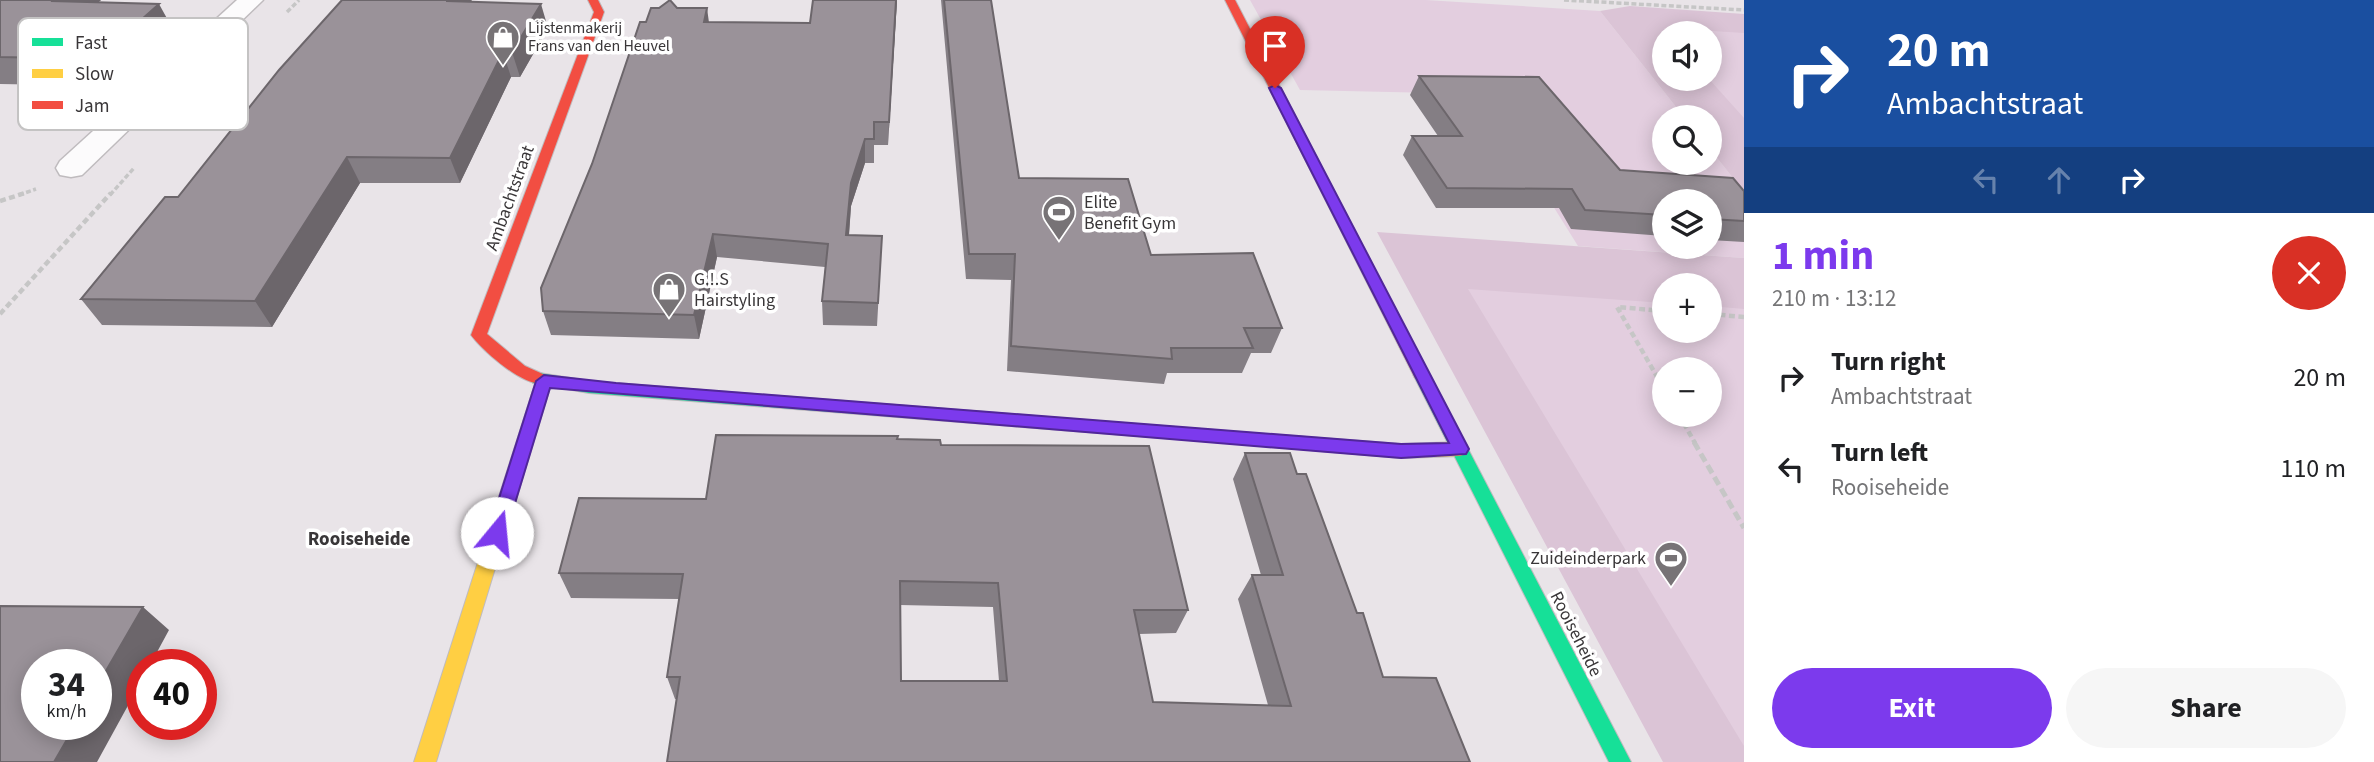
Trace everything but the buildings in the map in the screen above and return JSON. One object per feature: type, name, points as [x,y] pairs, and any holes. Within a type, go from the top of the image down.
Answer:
[{"type":"street","points":[[232,18],[251,0]]},
{"type":"street","name":"Ambachtstraat","points":[[593,0],[599,12],[479,335],[519,370],[544,381],[603,388],[1401,451],[1460,449]]},
{"type":"street","name":"Rooiseheide","points":[[1230,0],[1620,762]]},
{"type":"street","points":[[71,168],[112,130]]},
{"type":"street","points":[[425,762],[544,381]]},
{"type":"path","points":[[281,18],[299,0]]},
{"type":"path","points":[[1564,0],[1744,10]]},
{"type":"path","points":[[0,314],[136,165]]},
{"type":"path","points":[[1652,310],[1617,307],[1652,368]]},
{"type":"path","points":[[1722,315],[1744,317]]},
{"type":"path","points":[[1686,427],[1744,528]]},
{"type":"shaded area","points":[[1250,0],[1426,0],[1600,11],[1652,77],[1652,91],[1663,91],[1674,105],[1652,105],[1652,175],[1722,175],[1722,164],[1744,192],[1744,258],[1722,256],[1722,189],[1652,189],[1652,251],[1578,246],[1503,126],[1524,95],[1300,90]]},
{"type":"shaded area","points":[[1630,6],[1744,14],[1744,33],[1722,32],[1722,21],[1652,21],[1652,77],[1600,11]]},
{"type":"shaded area","points":[[1625,13],[1744,20],[1744,168],[1722,135],[1722,105],[1699,105],[1686,91],[1722,91],[1722,21],[1652,21],[1652,27]]},
{"type":"shaded area","points":[[1663,91],[1720,91],[1744,118],[1744,192],[1722,164],[1722,105],[1674,105]]},
{"type":"shaded area","points":[[1377,232],[1652,251],[1652,259],[1744,258],[1744,309],[1722,307],[1722,273],[1652,273],[1652,302],[1468,289],[1744,746],[1744,762],[1663,762]]},
{"type":"shaded area","name":"Zuideinderpark","points":[[1403,244],[1744,273],[1744,762]]},
{"type":"traffic: fast","points":[[1421,374],[1620,762]]},
{"type":"traffic: fast","points":[[539,379],[589,387],[1240,438]]},
{"type":"traffic: slow","points":[[425,762],[544,381]]},
{"type":"traffic: slow","points":[[1240,438],[1401,451],[1460,449]]},
{"type":"traffic: jam","points":[[539,379],[519,370],[479,335],[599,12],[593,0]]},
{"type":"traffic: jam","points":[[1230,0],[1421,374]]},
{"type":"place","name":"Lijstenmakerij Frans van den Heuvel","points":[[503,67]]},
{"type":"place","name":"Elite Benefit Gym","points":[[1059,242]]},
{"type":"place","name":"G.!.S Hairstyling","points":[[669,319]]},
{"type":"place","name":"Zuideinderpark","points":[[1671,588]]},
{"type":"district","name":"Rooiseheide","points":[[359,539]]},
{"type":"route","points":[[497,533],[544,381],[589,387],[1401,451],[1460,449],[1275,88]]}]
